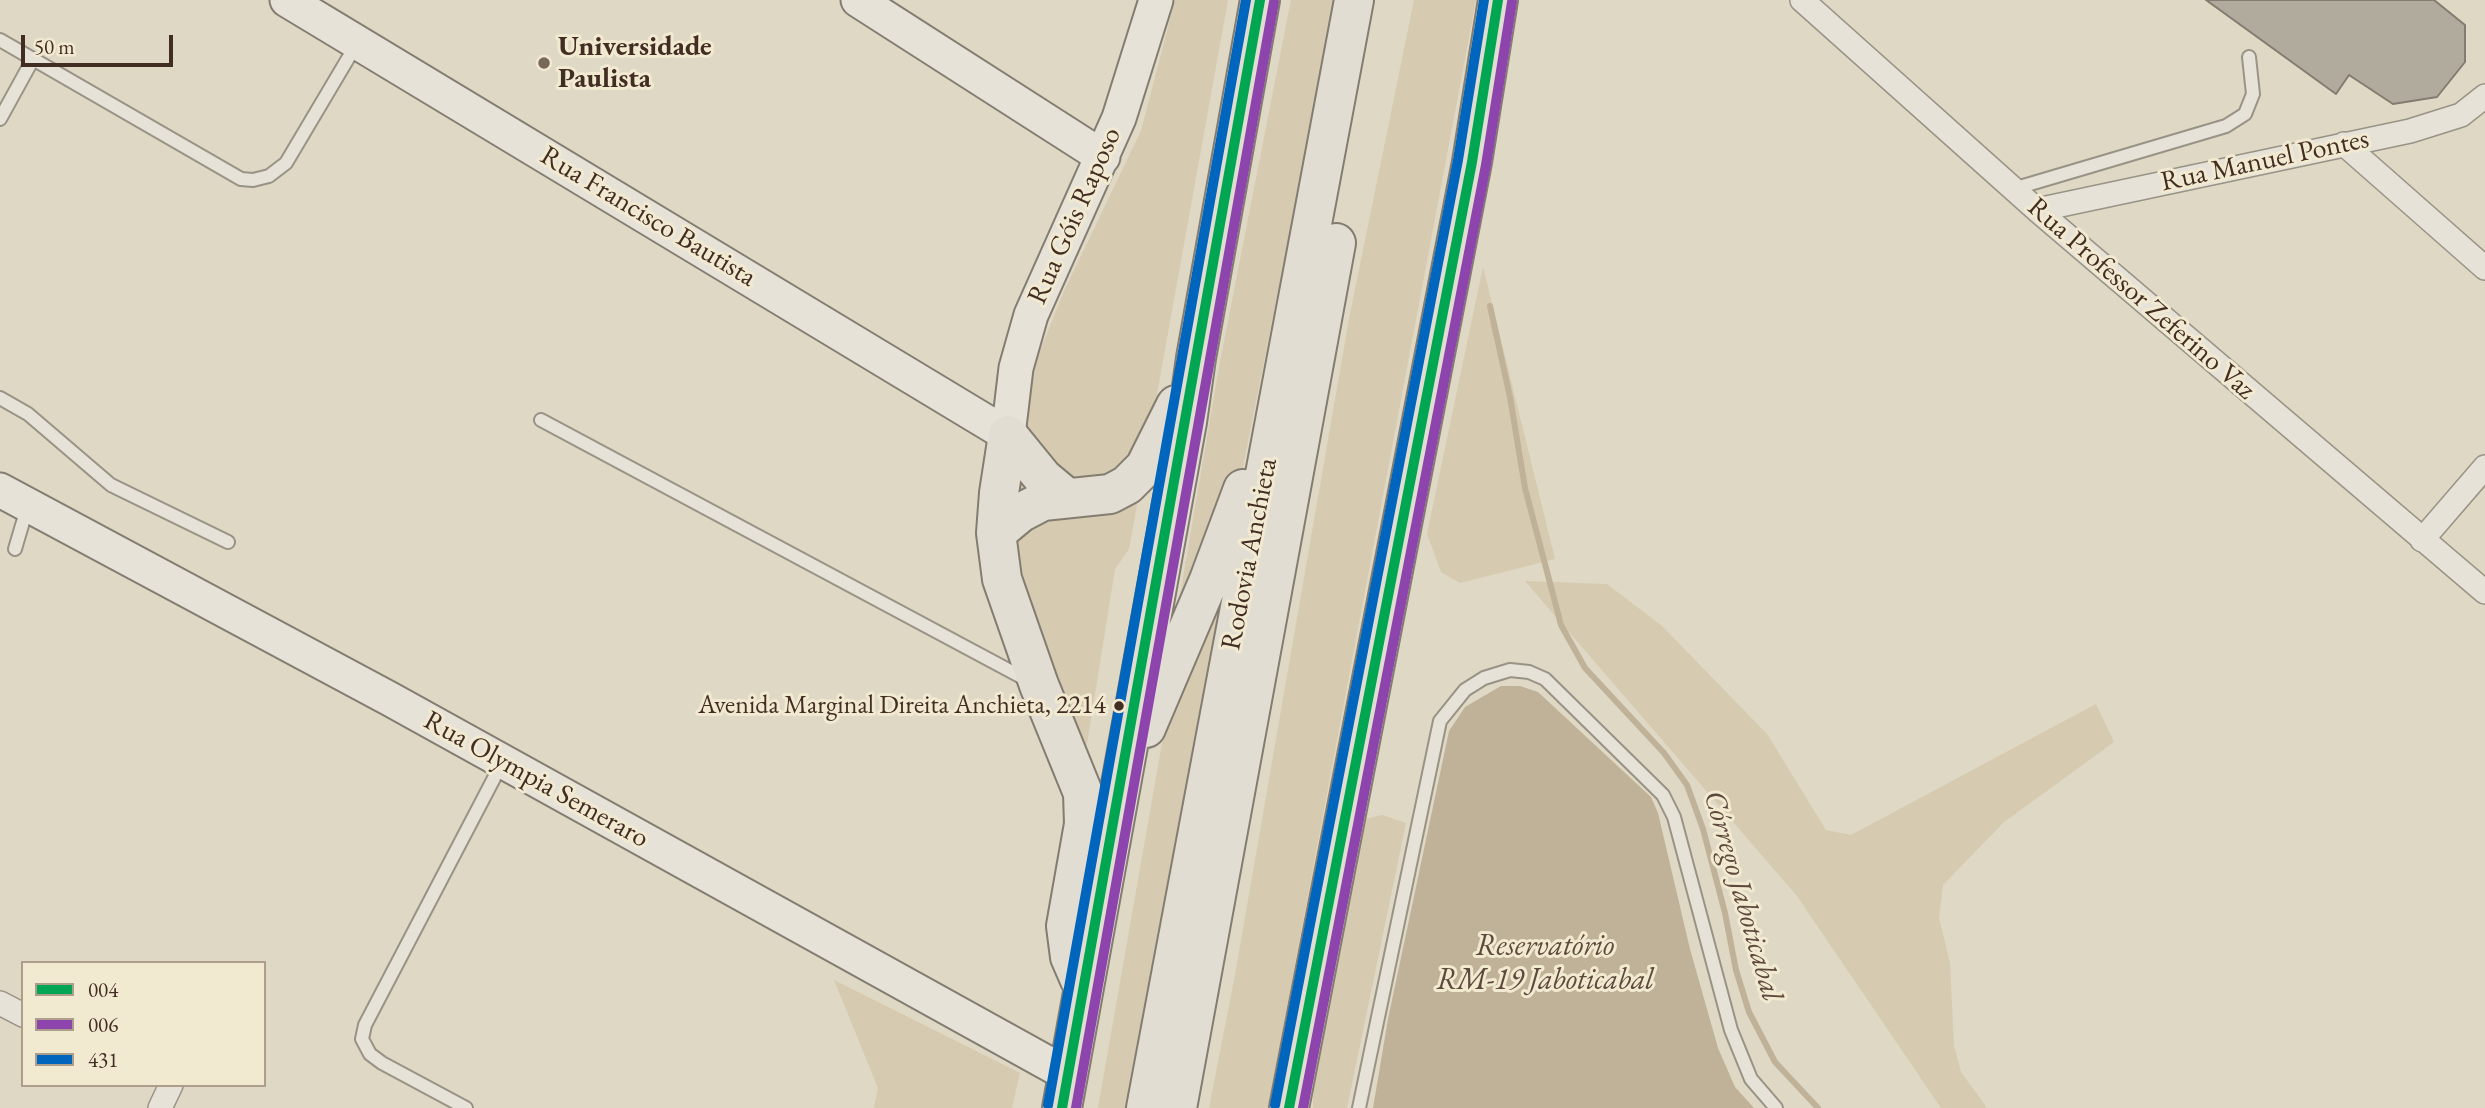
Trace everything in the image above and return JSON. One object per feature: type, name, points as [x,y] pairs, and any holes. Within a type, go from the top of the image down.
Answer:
[{"type":"highway","points":[[1065,1092],[1187,422],[1260,0]]},
{"type":"highway","name":"Rodovia Anchieta","points":[[1146,1108],[1354,0]]},
{"type":"highway","name":"Rodovia Anchieta","points":[[1177,1108],[1381,0]]},
{"type":"highway","points":[[1289,1108],[1467,189],[1498,0]]},
{"type":"highway","points":[[996,533],[1030,507],[1043,501],[1110,494],[1127,485],[1145,467],[1196,358]]},
{"type":"highway","points":[[1118,793],[1230,529],[1287,361]]},
{"type":"highway","points":[[1008,435],[1043,478],[1067,498]]},
{"type":"highway","points":[[1008,435],[996,533],[1002,579],[1039,685],[1083,793],[1084,824],[1066,926],[1070,957],[1084,988]]},
{"type":"street","name":"Rua Francisco Bautista","points":[[287,0],[1008,435]]},
{"type":"street","points":[[858,0],[1103,157]]},
{"type":"street","name":"Rua Góis Raposo","points":[[1008,435],[1016,368],[1031,315],[1103,157],[1130,86],[1156,0]]},
{"type":"street","name":"Rua Professor Zeferino Vaz","points":[[1802,0],[2037,210],[2485,592]]},
{"type":"street","name":"Rua Manuel Pontes","points":[[2037,210],[2410,131],[2461,115],[2485,96]]},
{"type":"street","points":[[2344,144],[2485,268]]},
{"type":"street","points":[[2422,540],[2485,467]]},
{"type":"street","name":"Rua Olympia Semeraro","points":[[14,497],[503,761],[1065,1092]]},
{"type":"street","points":[[0,1003],[21,1013]]},
{"type":"street","points":[[1299,1057],[1301,1108]]},
{"type":"lane","points":[[0,40],[241,179],[253,180],[269,176],[286,163],[358,41]]},
{"type":"lane","points":[[2013,189],[2226,126],[2245,114],[2253,94],[2249,57]]},
{"type":"lane","points":[[0,119],[33,58]]},
{"type":"lane","points":[[0,398],[28,414],[111,485],[228,542]]},
{"type":"lane","points":[[541,420],[1010,673],[1039,685]]},
{"type":"lane","points":[[14,497],[15,549]]},
{"type":"lane","points":[[1359,1108],[1440,721],[1465,690],[1483,678],[1510,670],[1529,672],[1545,679],[1663,795],[1674,817],[1731,1030],[1751,1079],[1776,1108]]},
{"type":"lane","points":[[466,1108],[382,1063],[370,1054],[362,1039],[365,1025],[503,761]]},
{"type":"shaded area","points":[[1175,0],[1228,0],[1129,549],[1115,569],[1086,750],[1056,683],[1020,582],[1011,496],[1034,366],[1064,291],[1141,131]]},
{"type":"shaded area","points":[[1291,0],[1336,0],[1242,472],[1171,648],[1219,367]]},
{"type":"shaded area","points":[[1414,0],[1476,0],[1268,1108],[1209,1108],[1235,975],[1349,319]]},
{"type":"shaded area","points":[[1483,267],[1555,559],[1460,583],[1441,572],[1427,534]]},
{"type":"shaded area","points":[[1241,530],[1202,701],[1130,1108],[1098,1108],[1168,709]]},
{"type":"shaded area","points":[[1525,581],[1607,584],[1662,626],[1767,734],[1826,830],[1851,835],[2096,704],[2114,742],[2004,822],[1943,885],[1939,918],[1950,963],[1954,1046],[1961,1072],[1987,1108],[1941,1108],[1797,896]]},
{"type":"shaded area","points":[[1382,815],[1406,823],[1347,1108],[1313,1108],[1313,1067],[1361,820]]},
{"type":"shaded area","points":[[834,980],[1020,1073],[1012,1108],[874,1108],[878,1088]]},
{"type":"water","name":"Reservatório RM-19 Jaboticabal","points":[[1501,686],[1520,686],[1538,692],[1651,797],[1658,813],[1690,949],[1718,1048],[1735,1087],[1754,1108],[1373,1108],[1388,1019],[1449,731],[1465,707]]},
{"type":"building","points":[[2206,0],[2434,0],[2465,25],[2465,62],[2437,97],[2393,104],[2349,75],[2336,94]]},
{"type":"waterway","name":"Córrego Jaboticabal","points":[[1490,306],[1510,397],[1525,488],[1561,625],[1585,668],[1664,753],[1687,785],[1703,829],[1725,913],[1736,970],[1749,1012],[1775,1062],[1818,1108]]},
{"type":"transit line","name":"431","points":[[1048,1105],[1246,0]]},
{"type":"transit line","name":"004","points":[[1062,1108],[1260,0]]},
{"type":"transit line","name":"431","points":[[1275,1105],[1458,160],[1484,0]]},
{"type":"transit line","name":"004","points":[[1289,1108],[1472,162],[1498,0]]},
{"type":"transit line","name":"006","points":[[1076,1108],[1274,2]]},
{"type":"transit line","name":"006","points":[[1303,1108],[1486,165],[1512,2]]},
{"type":"place","name":"Universidade Paulista","points":[[544,63]]},
{"type":"place","name":"Avenida Marginal Direita Anchieta, 2214","points":[[1119,706]]}]
